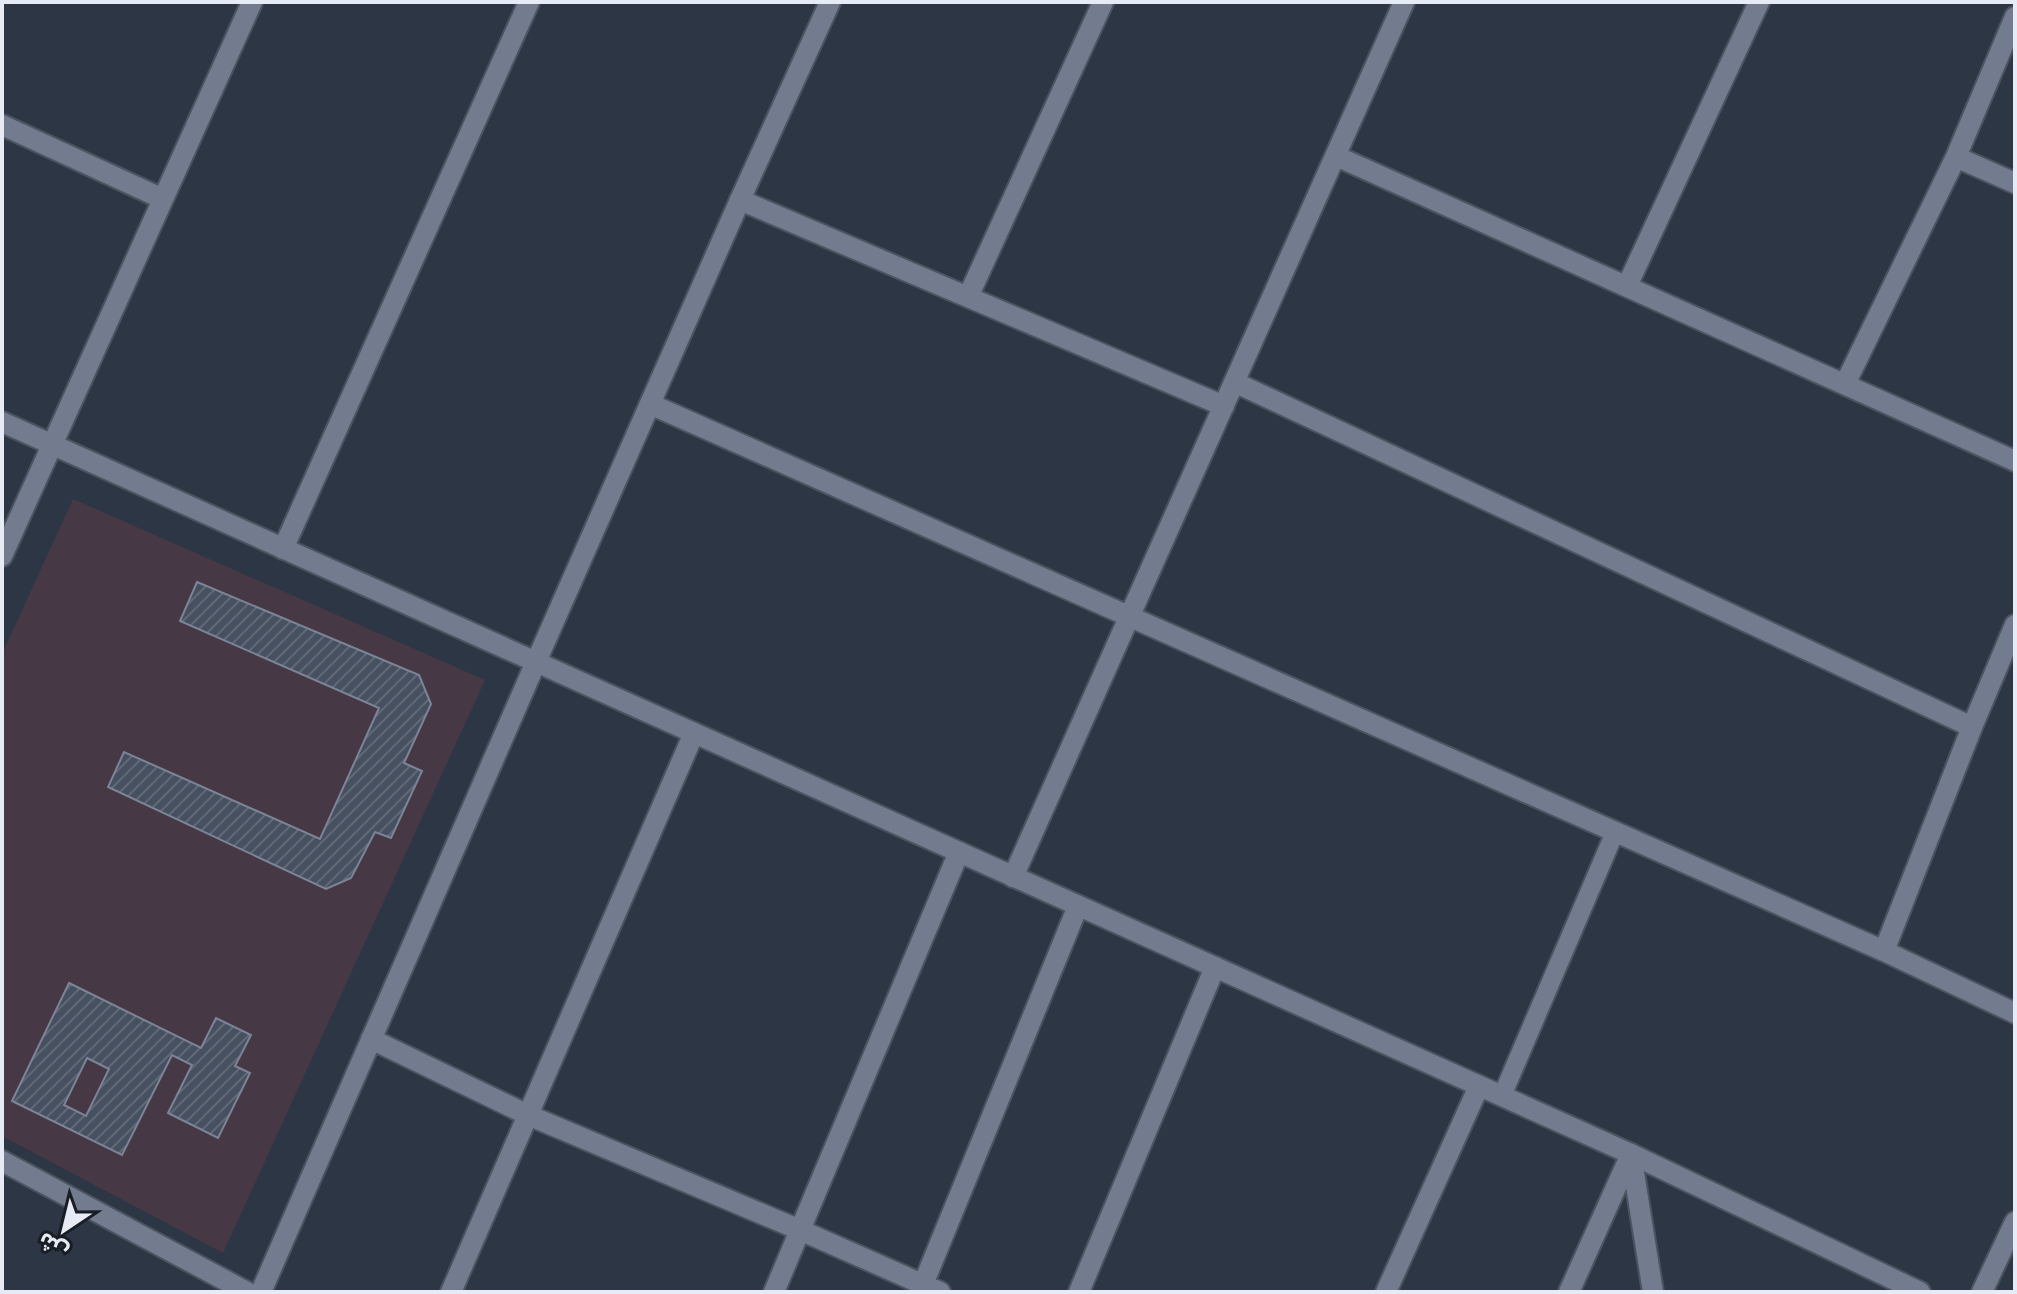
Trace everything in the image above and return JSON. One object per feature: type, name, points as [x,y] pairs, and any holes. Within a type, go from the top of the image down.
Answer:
[{"type":"street","points":[[2,556],[252,2]]},
{"type":"street","points":[[283,549],[529,2]]},
{"type":"street","points":[[261,1292],[536,662],[830,2]]},
{"type":"street","points":[[968,297],[1103,2]]},
{"type":"street","points":[[1013,877],[1404,2]]},
{"type":"street","points":[[1627,286],[1759,2]]},
{"type":"street","points":[[1845,384],[1956,157],[2015,17]]},
{"type":"street","points":[[2,125],[163,199]]},
{"type":"street","points":[[1336,156],[2015,461]]},
{"type":"street","points":[[1956,157],[2015,183]]},
{"type":"street","points":[[740,200],[1224,406]]},
{"type":"street","points":[[1234,382],[1972,727]]},
{"type":"street","points":[[650,404],[1884,951],[2015,1013]]},
{"type":"street","points":[[2,422],[1631,1154],[1920,1292]]},
{"type":"street","points":[[1884,951],[2015,625]]},
{"type":"street","points":[[451,1292],[694,733]]},
{"type":"street","points":[[774,1292],[959,852]]},
{"type":"street","points":[[371,1039],[528,1115],[800,1230],[928,1289],[1078,906]]},
{"type":"street","points":[[1079,1292],[1215,967]]},
{"type":"street","points":[[1386,1292],[1479,1086]]},
{"type":"street","points":[[1569,1292],[1631,1154]]},
{"type":"street","points":[[1631,1154],[1653,1292]]},
{"type":"street","points":[[2,1161],[247,1292]]},
{"type":"street","points":[[1982,1292],[2015,1222]]},
{"type":"lane","points":[[1502,1096],[1615,832]]},
{"type":"shaded area","points":[[73,499],[485,680],[223,1253],[2,1136],[2,654]]},
{"type":"building","points":[[197,582],[419,675],[431,704],[404,763],[422,771],[391,838],[375,832],[351,878],[326,889],[108,787],[124,752],[320,839],[379,708],[180,621]]},
{"type":"building","points":[[69,983],[201,1048],[216,1018],[251,1035],[235,1066],[250,1073],[218,1138],[168,1113],[192,1065],[172,1055],[122,1155],[12,1101]],"holes":[[[87,1058],[109,1069],[86,1116],[64,1105]]]}]
